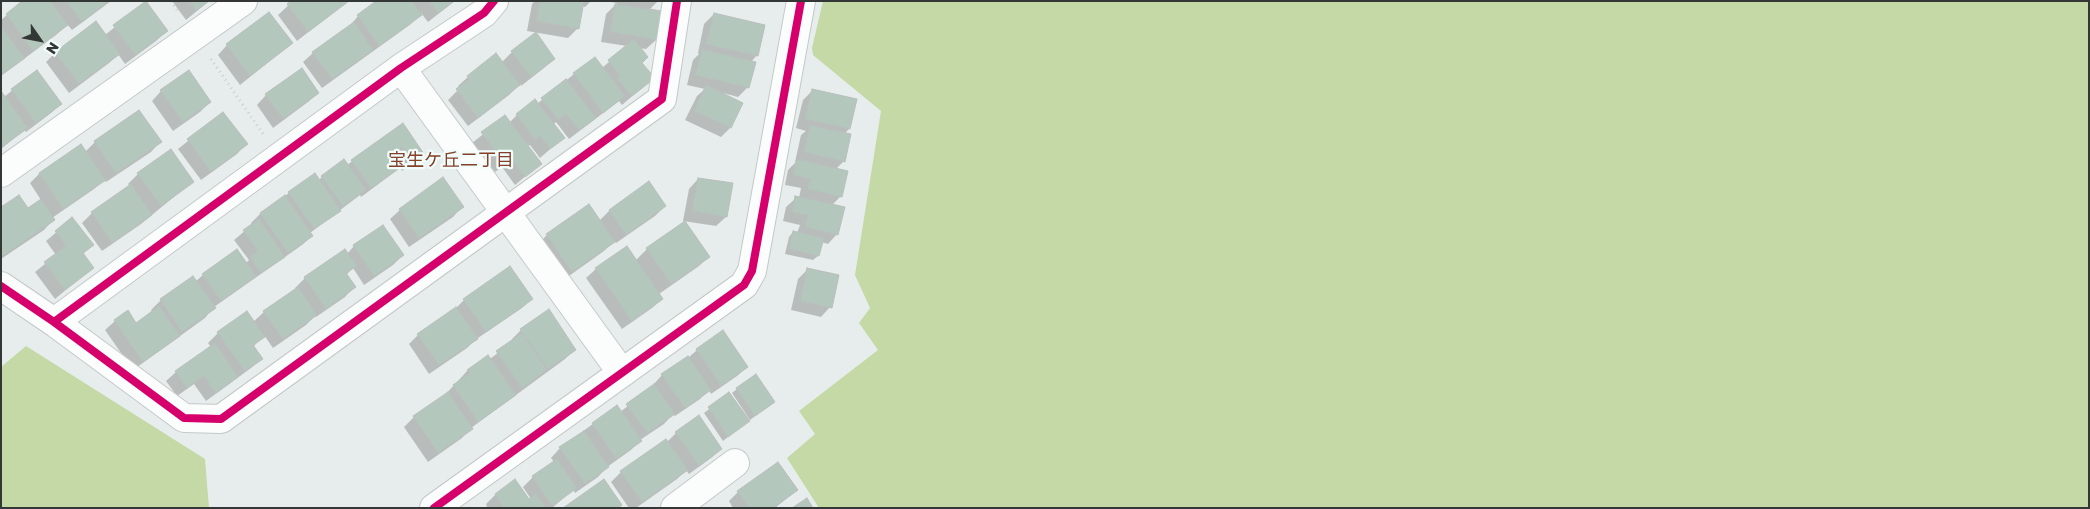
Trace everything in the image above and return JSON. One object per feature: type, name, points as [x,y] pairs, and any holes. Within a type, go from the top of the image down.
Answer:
[{"type":"street","points":[[1,173],[243,1]]},
{"type":"street","points":[[54,322],[401,68],[484,13],[494,1]]},
{"type":"street","points":[[1,286],[54,322],[184,418],[221,419],[662,99],[677,1]]},
{"type":"street","points":[[434,508],[744,285],[752,271],[801,1]]},
{"type":"street","points":[[401,68],[622,373]]},
{"type":"street","points":[[681,506],[736,463]]},
{"type":"path","points":[[171,1],[280,157]]},
{"type":"green space","points":[[823,1],[2089,1],[2089,508],[819,508],[787,458],[815,434],[799,411],[878,350],[859,323],[870,308],[855,275],[881,111],[813,55],[812,48]]},
{"type":"green space","points":[[26,346],[205,459],[209,508],[1,508],[1,367]]},
{"type":"building","points":[[22,1],[50,1],[68,25],[33,51],[6,14]]},
{"type":"building","points":[[66,1],[109,1],[82,22]]},
{"type":"building","points":[[146,1],[168,31],[135,55],[113,25]]},
{"type":"building","points":[[189,1],[209,1],[196,11]]},
{"type":"building","points":[[291,1],[349,1],[308,32],[287,4]]},
{"type":"building","points":[[376,1],[412,1],[422,15],[379,46],[357,15]]},
{"type":"building","points":[[429,1],[454,1],[438,13]]},
{"type":"building","points":[[540,1],[584,1],[579,29],[536,21]]},
{"type":"building","points":[[615,4],[662,11],[657,40],[610,32]]},
{"type":"building","points":[[269,12],[293,43],[250,76],[226,44]]},
{"type":"building","points":[[714,13],[765,25],[758,56],[706,44]]},
{"type":"building","points":[[96,21],[120,54],[79,84],[55,52]]},
{"type":"building","points":[[354,22],[373,50],[332,79],[312,52]]},
{"type":"building","points":[[1,26],[25,58],[1,75]]},
{"type":"building","points":[[536,32],[555,59],[531,77],[511,51]]},
{"type":"building","points":[[634,39],[648,57],[642,63],[655,78],[632,96],[617,78],[620,76],[608,60]]},
{"type":"building","points":[[702,49],[756,62],[749,88],[695,75]]},
{"type":"building","points":[[496,53],[520,85],[478,118],[456,89],[469,79],[467,76]]},
{"type":"building","points":[[595,57],[625,96],[603,113],[573,73]]},
{"type":"building","points":[[302,68],[319,93],[283,119],[265,94]]},
{"type":"building","points":[[37,70],[62,104],[36,123],[11,89]]},
{"type":"building","points":[[189,70],[211,102],[183,122],[160,90]]},
{"type":"building","points":[[566,79],[596,118],[579,130],[566,114],[558,120],[541,98]]},
{"type":"building","points":[[706,85],[743,103],[731,128],[694,111]]},
{"type":"building","points":[[812,89],[857,99],[850,129],[805,119]]},
{"type":"building","points":[[1,91],[28,128],[3,146],[1,143]]},
{"type":"building","points":[[535,99],[565,138],[550,149],[540,136],[535,140],[516,114]]},
{"type":"building","points":[[139,110],[162,142],[116,173],[94,141]]},
{"type":"building","points":[[223,112],[248,144],[211,172],[187,139]]},
{"type":"building","points":[[505,115],[542,164],[525,177],[512,159],[505,164],[481,132]]},
{"type":"building","points":[[403,123],[424,154],[412,162],[402,147],[396,152],[404,165],[371,188],[351,160]]},
{"type":"building","points":[[810,125],[851,134],[845,162],[804,152]]},
{"type":"building","points":[[81,144],[106,180],[63,209],[39,173]]},
{"type":"building","points":[[171,149],[194,182],[161,206],[137,173]]},
{"type":"building","points":[[344,159],[366,190],[343,206],[321,176]]},
{"type":"building","points":[[797,159],[848,171],[842,197],[807,189],[810,179],[793,175]]},
{"type":"building","points":[[315,173],[341,211],[314,229],[288,192]]},
{"type":"building","points":[[443,177],[464,207],[419,238],[399,209]]},
{"type":"building","points":[[698,178],[733,183],[727,217],[692,211]]},
{"type":"building","points":[[649,181],[666,206],[626,235],[609,210]]},
{"type":"building","points":[[131,184],[152,215],[112,243],[91,212]]},
{"type":"building","points":[[19,195],[28,208],[41,199],[55,220],[1,257],[1,207]]},
{"type":"building","points":[[285,195],[313,236],[288,253],[260,213]]},
{"type":"building","points":[[795,196],[845,207],[838,235],[805,227],[808,215],[792,212]]},
{"type":"building","points":[[589,204],[615,242],[572,272],[546,234]]},
{"type":"building","points":[[72,217],[94,245],[83,253],[94,268],[65,290],[44,262],[66,246],[55,231]]},
{"type":"building","points":[[259,219],[285,257],[261,273],[250,257],[258,251],[243,230]]},
{"type":"building","points":[[685,221],[710,257],[671,284],[646,248]]},
{"type":"building","points":[[383,225],[404,255],[374,276],[353,245]]},
{"type":"building","points":[[793,231],[824,238],[819,256],[789,249]]},
{"type":"building","points":[[627,246],[663,299],[632,321],[595,268]]},
{"type":"building","points":[[237,249],[256,276],[221,301],[202,274]]},
{"type":"building","points":[[345,249],[357,266],[346,273],[356,287],[326,309],[304,277]]},
{"type":"building","points":[[510,266],[533,299],[486,332],[463,299]]},
{"type":"building","points":[[807,268],[839,275],[832,308],[800,301]]},
{"type":"building","points":[[193,276],[216,308],[182,332],[160,299]]},
{"type":"building","points":[[298,287],[317,315],[283,339],[263,311]]},
{"type":"building","points":[[159,306],[180,336],[143,362],[114,320],[128,310],[136,323]]},
{"type":"building","points":[[456,307],[478,339],[439,365],[417,334]]},
{"type":"building","points":[[549,309],[576,350],[548,369],[520,329]]},
{"type":"building","points":[[247,311],[265,337],[253,345],[263,359],[245,371],[217,332]]},
{"type":"building","points":[[723,330],[748,367],[721,386],[696,349]]},
{"type":"building","points":[[522,333],[547,370],[522,388],[496,351]]},
{"type":"building","points":[[215,343],[238,377],[216,393],[204,376],[187,388],[175,371]]},
{"type":"building","points":[[488,355],[516,395],[478,422],[453,385],[470,373],[467,370]]},
{"type":"building","points":[[688,356],[711,390],[685,408],[661,374]]},
{"type":"building","points":[[756,374],[775,402],[755,416],[736,388]]},
{"type":"building","points":[[654,384],[675,414],[647,433],[626,404]]},
{"type":"building","points":[[448,392],[473,429],[438,453],[413,416]]},
{"type":"building","points":[[729,392],[750,421],[728,437],[708,407]]},
{"type":"building","points":[[617,405],[642,441],[616,459],[592,423]]},
{"type":"building","points":[[699,415],[722,449],[699,466],[675,432]]},
{"type":"building","points":[[584,431],[609,467],[585,484],[559,447]]},
{"type":"building","points":[[666,439],[688,470],[642,502],[620,471]]},
{"type":"building","points":[[557,459],[577,488],[552,506],[532,476]]},
{"type":"building","points":[[778,462],[798,490],[773,508],[749,508],[737,491]]},
{"type":"building","points":[[515,479],[529,499],[536,494],[546,508],[504,508],[495,494]]},
{"type":"building","points":[[604,479],[622,505],[618,508],[563,508]]},
{"type":"building","points":[[807,498],[813,508],[792,508]]},
{"type":"cycle path","points":[[54,322],[401,68],[484,13],[494,1]]},
{"type":"cycle path","points":[[1,286],[54,322],[184,418],[221,419],[662,99],[677,1]]},
{"type":"cycle path","points":[[434,508],[744,285],[752,271],[801,1]]},
{"type":"district","name":"宝生ケ丘二丁目","points":[[451,160]]}]
